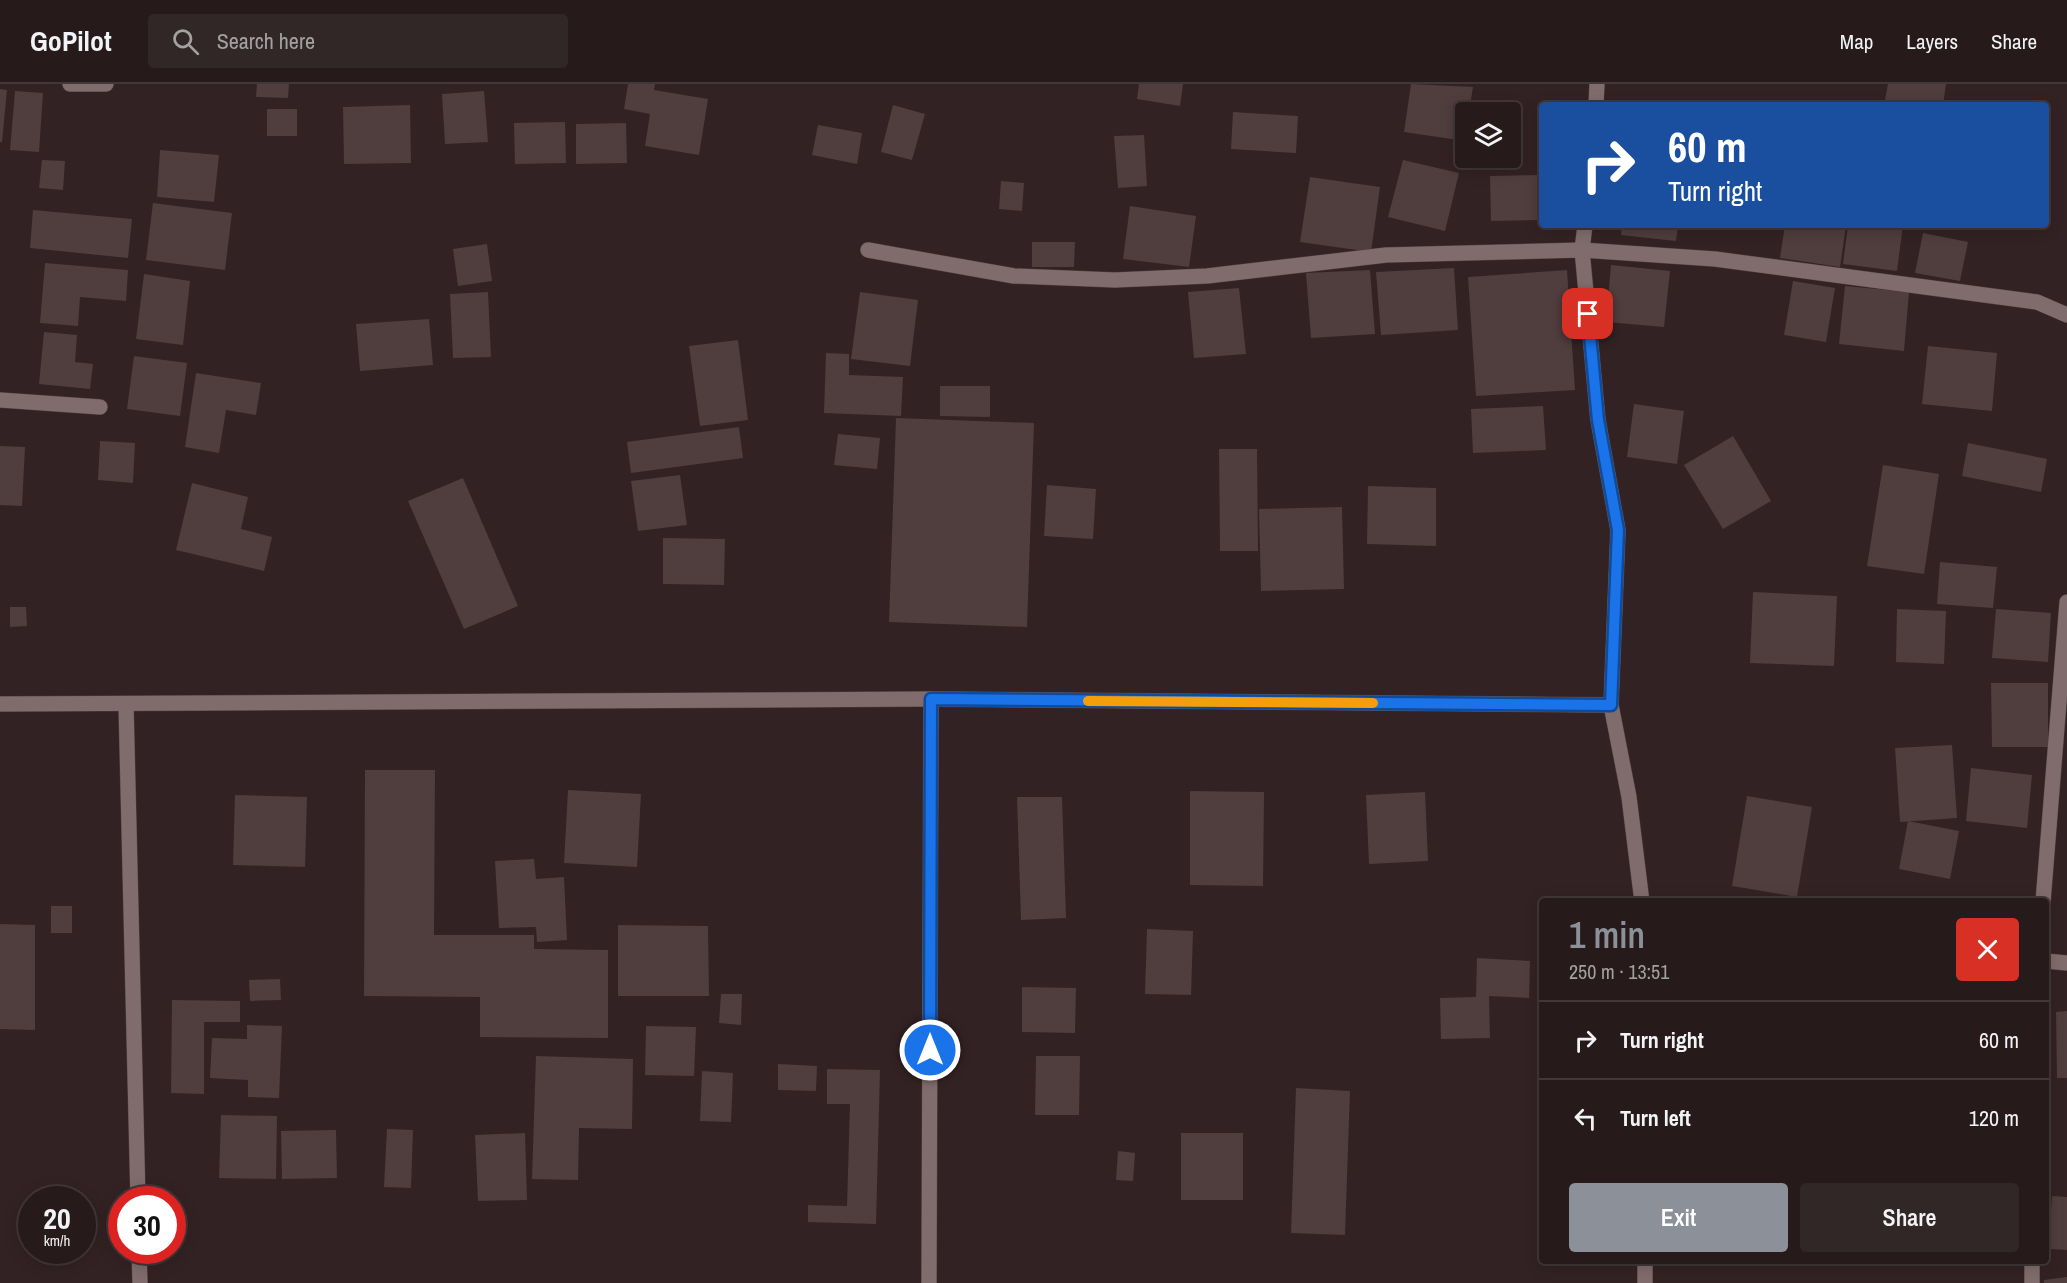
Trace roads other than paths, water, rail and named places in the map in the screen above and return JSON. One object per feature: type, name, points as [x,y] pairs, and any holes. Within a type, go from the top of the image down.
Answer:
[{"type":"street","points":[[70,84],[106,84]]},
{"type":"street","points":[[1596,102],[1597,84]]},
{"type":"street","points":[[1584,228],[1582,250],[1598,420],[1618,530],[1611,705],[1629,798],[1642,898]]},
{"type":"street","points":[[868,250],[1014,276],[1114,280],[1207,276],[1386,255],[1582,250],[1715,258],[2037,302],[2067,315]]},
{"type":"street","points":[[0,400],[100,407]]},
{"type":"street","points":[[2043,898],[2067,602]]},
{"type":"street","points":[[0,704],[931,699],[1611,705]]},
{"type":"street","points":[[929,1283],[931,699]]},
{"type":"street","points":[[126,704],[138,1186]]},
{"type":"street","points":[[2049,962],[2067,963]]},
{"type":"street","points":[[139,1264],[140,1283]]},
{"type":"street","points":[[1645,1264],[1645,1283]]},
{"type":"street","points":[[2032,1264],[2032,1283]]}]
